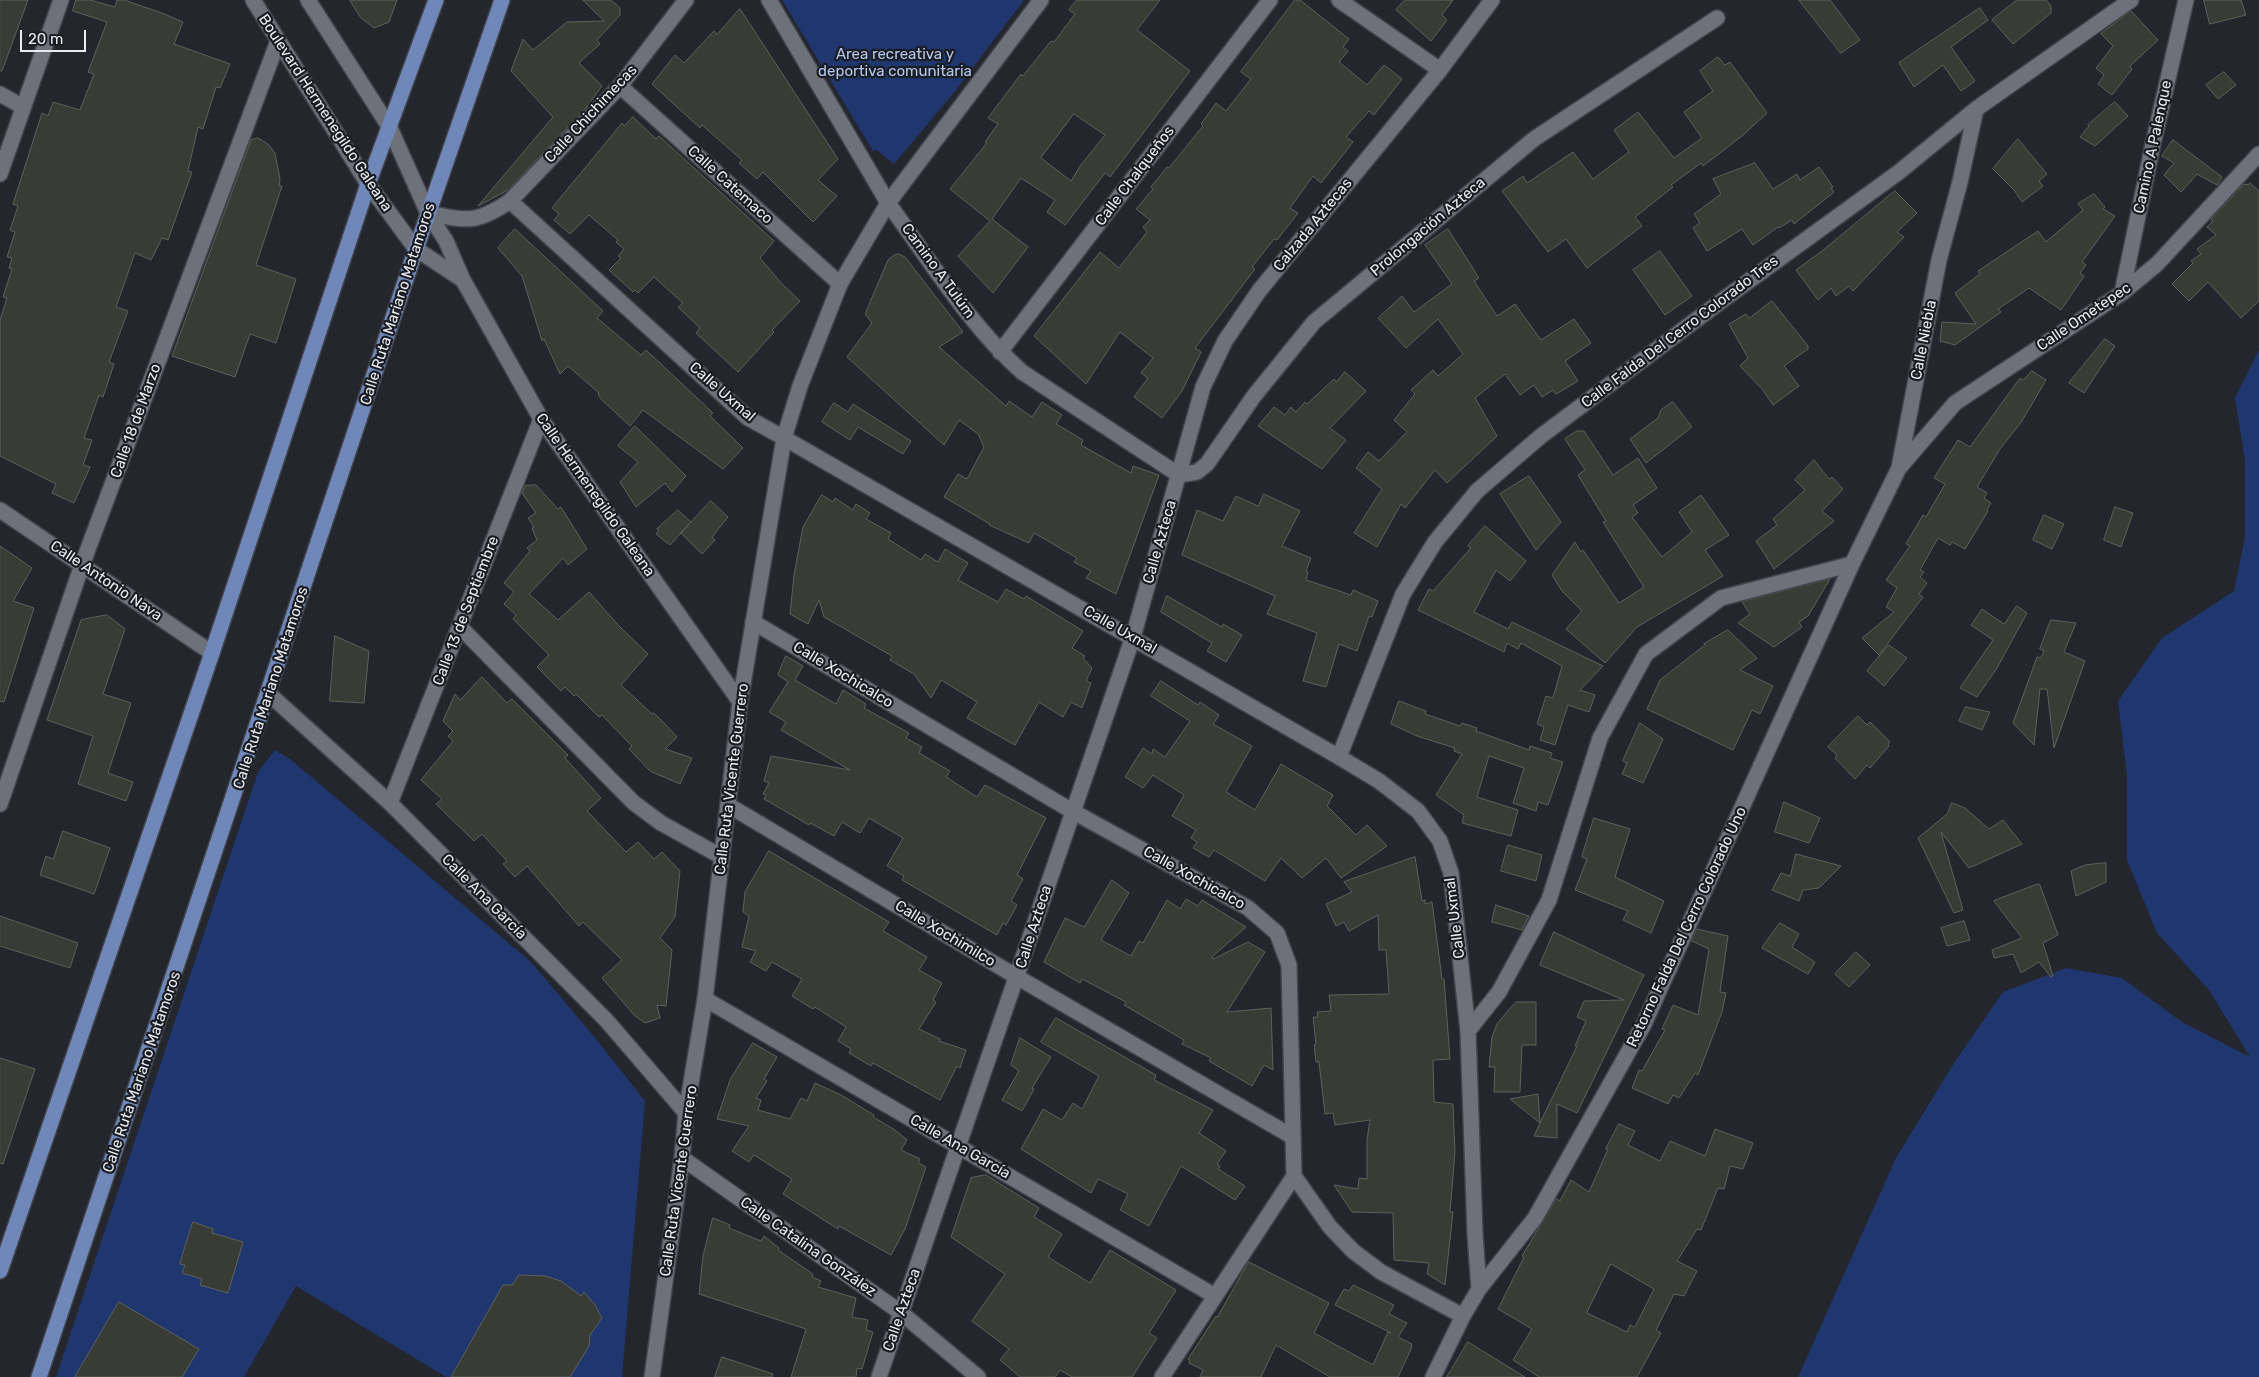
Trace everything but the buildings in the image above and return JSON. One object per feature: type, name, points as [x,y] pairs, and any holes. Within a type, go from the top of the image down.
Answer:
[{"type":"main road","points":[[0,1271],[212,652],[368,184],[436,0]]},
{"type":"main road","name":"Calle Ruta Mariano Matamoros","points":[[40,1377],[428,213],[502,0]]},
{"type":"street","points":[[0,174],[61,0]]},
{"type":"street","name":"Boulevard Hermenegildo Galeana","points":[[253,0],[368,184],[416,249]]},
{"type":"street","points":[[308,0],[390,128],[428,213],[459,219],[477,219],[491,214],[510,201]]},
{"type":"street","name":"Calle Chichimecas","points":[[510,201],[620,86],[686,0]]},
{"type":"street","name":"Camino A Tulúm","points":[[769,0],[888,203],[982,332],[1022,372],[1179,475]]},
{"type":"street","name":"Calle Ruta Vicente Guerrero","points":[[652,1377],[682,1158],[686,1113],[705,999],[740,702],[784,438],[800,386],[840,284],[888,203],[1041,0]]},
{"type":"street","name":"Calle Chalqueños","points":[[1000,352],[1270,0]]},
{"type":"street","points":[[1339,0],[1440,70]]},
{"type":"street","name":"Calzada Aztecas","points":[[1179,475],[1203,387],[1225,341],[1259,291],[1440,70],[1492,0]]},
{"type":"street","name":"Calle Falda Del Cerro Colorado Tres","points":[[1339,757],[1403,594],[1435,542],[1477,491],[1541,436],[1724,299],[1899,172],[1976,109],[2131,0]]},
{"type":"street","name":"Camino A Palenque","points":[[2122,293],[2152,144],[2186,0]]},
{"type":"street","name":"Prolongación Azteca","points":[[1179,475],[1197,472],[1207,464],[1254,396],[1314,322],[1534,139],[1717,18]]},
{"type":"street","name":"Calle 18 de Marzo","points":[[0,804],[82,566],[278,41]]},
{"type":"street","name":"Calle Catemaco","points":[[620,86],[840,284]]},
{"type":"street","points":[[0,94],[23,107]]},
{"type":"street","name":"Calle Niebla","points":[[1852,564],[1899,468],[1939,260],[1960,182],[1976,109]]},
{"type":"street","name":"Calle Ometepec","points":[[1899,468],[1956,403],[2122,293],[2158,264],[2259,154]]},
{"type":"street","name":"Calle Uxmal","points":[[510,201],[748,418],[1133,637],[1339,757],[1379,781],[1418,811],[1440,841],[1451,874],[1468,1031],[1475,1234],[1479,1289]]},
{"type":"street","name":"Calle Hermenegildo Galeana","points":[[428,213],[446,241],[462,280],[541,419],[740,702]]},
{"type":"street","name":"Calle Hermenegildo Galeana","points":[[416,249],[462,280]]},
{"type":"street","name":"Calle 13 de Septiembre","points":[[390,803],[541,419]]},
{"type":"street","name":"Calle Azteca","points":[[880,1377],[900,1312],[1133,637],[1179,475]]},
{"type":"street","name":"Calle Antonio Nava","points":[[0,510],[212,652]]},
{"type":"street","points":[[1468,1031],[1499,992],[1549,900],[1600,738],[1646,654],[1721,598],[1852,564]]},
{"type":"street","name":"Retorno Falda Del Cerro Colorado Uno","points":[[1433,1377],[1463,1316],[1479,1289],[1535,1218],[1644,1024],[1852,564]]},
{"type":"street","name":"Calle Xochicalco","points":[[754,622],[1072,811],[1248,908],[1277,934],[1288,965],[1294,1176]]},
{"type":"street","points":[[460,627],[634,803],[661,823],[722,857]]},
{"type":"street","name":"Calle Ana García","points":[[269,694],[390,803],[607,1021],[686,1113]]},
{"type":"street","name":"Calle Xochimilco","points":[[728,805],[1017,977],[1293,1137]]},
{"type":"street","name":"Calle Ana García","points":[[705,999],[1215,1296]]},
{"type":"street","name":"Calle Catalina González","points":[[682,1158],[900,1312],[978,1377]]},
{"type":"street","points":[[1162,1377],[1294,1176],[1330,1227],[1352,1251],[1380,1272],[1463,1316]]},
{"type":"green space","name":"Area recreativa y deportiva comunitaria","points":[[782,0],[1024,0],[956,90],[894,164],[877,150],[873,151]]},
{"type":"green space","points":[[2259,350],[2259,1377],[1798,1377],[1896,1158],[1954,1063],[2003,992],[2066,968],[2122,978],[2182,1022],[2250,1057],[2209,990],[2157,933],[2127,860],[2127,775],[2118,701],[2162,638],[2234,591],[2245,537],[2245,460],[2235,398]]},
{"type":"green space","points":[[275,750],[290,759],[531,962],[645,1101],[622,1377],[446,1377],[296,1286],[244,1377],[56,1377],[258,772]]}]
